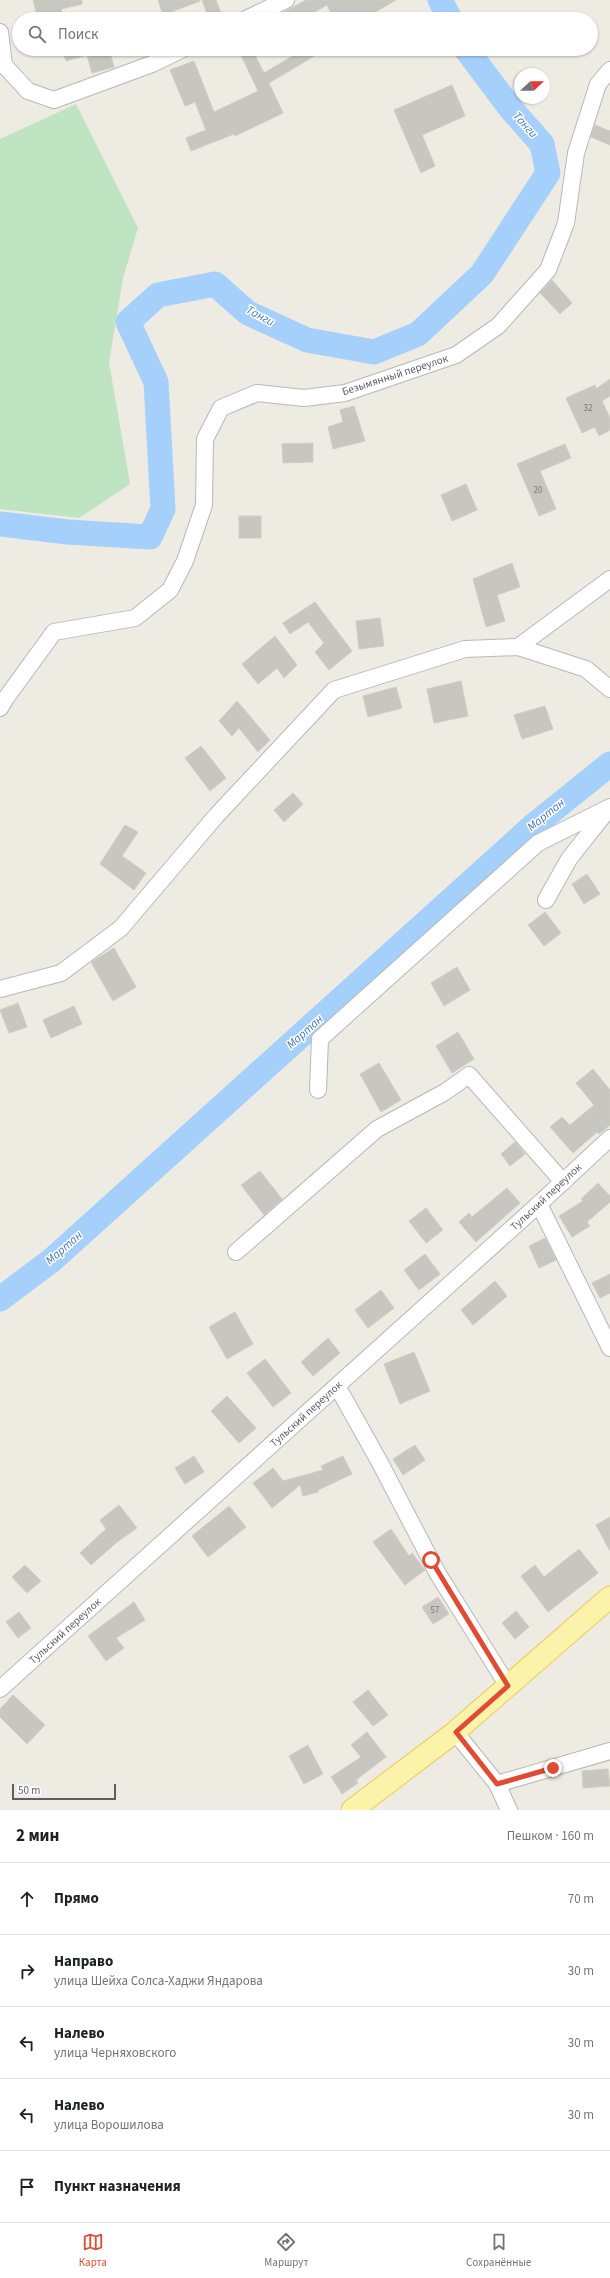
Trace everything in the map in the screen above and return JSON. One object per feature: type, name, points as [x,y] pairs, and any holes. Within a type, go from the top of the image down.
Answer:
[{"type":"main road","points":[[352,1810],[456,1732],[610,1597]]},
{"type":"street","points":[[261,12],[286,0]]},
{"type":"street","points":[[0,32],[4,65],[28,91],[54,100],[152,64],[169,56]]},
{"type":"street","name":"Безымянный переулок","points":[[0,708],[54,632],[135,618],[170,590],[185,561],[204,505],[205,439],[221,408],[257,393],[304,398],[345,393],[456,355],[498,326],[548,270],[566,223],[576,153],[598,84],[610,70]]},
{"type":"street","points":[[518,647],[610,579]]},
{"type":"street","points":[[0,989],[61,973],[121,928],[216,816],[334,690],[465,649],[518,647],[586,669],[610,689]]},
{"type":"street","points":[[546,900],[569,859],[610,807]]},
{"type":"street","points":[[318,1090],[320,1039],[538,843],[610,807]]},
{"type":"street","points":[[236,1252],[377,1129],[445,1092],[469,1075],[563,1182]]},
{"type":"street","name":"Тульский переулок","points":[[0,1689],[539,1204],[610,1138]]},
{"type":"street","points":[[539,1204],[610,1348]]},
{"type":"street","points":[[337,1386],[379,1461],[438,1574],[508,1686]]},
{"type":"street","points":[[456,1732],[497,1784],[509,1810]]},
{"type":"street","points":[[497,1784],[610,1751]]},
{"type":"green space","points":[[76,104],[138,228],[123,278],[109,362],[130,484],[79,518],[0,509],[0,139]]},
{"type":"building","points":[[33,0],[82,0],[82,4],[61,9],[62,12],[36,12]]},
{"type":"building","points":[[158,0],[200,1],[171,12],[162,12]]},
{"type":"building","points":[[202,0],[216,0],[220,12],[206,12]]},
{"type":"building","points":[[306,0],[396,0],[375,12],[330,12],[327,5],[314,12],[285,12]]},
{"type":"building","points":[[64,56],[84,56],[66,61]]},
{"type":"building","points":[[87,56],[111,56],[114,67],[92,73]]},
{"type":"building","points":[[241,56],[256,56],[264,73],[293,56],[314,56],[269,83],[283,113],[235,136],[234,134],[191,151],[186,138],[206,130],[195,102],[185,106],[170,70],[194,61],[214,112],[258,91]]},
{"type":"building","points":[[452,85],[465,116],[422,135],[435,166],[421,173],[394,110]]},
{"type":"building","points":[[595,125],[610,131],[610,145],[591,137]]},
{"type":"building","points":[[552,280],[572,303],[560,314],[540,293]]},
{"type":"building","points":[[610,379],[610,396],[602,401],[610,418],[610,430],[599,436],[595,427],[582,433],[566,398],[595,385],[596,389]]},
{"type":"building","points":[[354,406],[365,441],[333,449],[328,427],[343,422],[340,410]]},
{"type":"building","points":[[313,443],[313,462],[283,463],[282,444]]},
{"type":"building","points":[[565,444],[571,458],[540,471],[556,509],[539,516],[517,464]]},
{"type":"building","points":[[466,484],[477,510],[452,521],[441,495]]},
{"type":"building","points":[[239,516],[261,516],[261,538],[239,538]]},
{"type":"building","points":[[512,563],[520,587],[497,595],[505,621],[486,627],[473,579]]},
{"type":"building","points":[[315,602],[352,651],[329,670],[315,652],[324,643],[308,622],[290,634],[283,623]]},
{"type":"building","points":[[380,618],[384,646],[359,649],[356,621]]},
{"type":"building","points":[[275,636],[297,665],[284,678],[277,668],[258,684],[242,664]]},
{"type":"building","points":[[461,681],[468,716],[434,723],[427,689]]},
{"type":"building","points":[[396,687],[402,708],[368,717],[363,696]]},
{"type":"building","points":[[237,701],[270,740],[258,752],[239,728],[232,736],[219,721]]},
{"type":"building","points":[[545,706],[553,729],[522,739],[514,715]]},
{"type":"building","points":[[201,746],[226,778],[210,791],[185,758]]},
{"type":"building","points":[[293,793],[303,804],[284,822],[274,810]]},
{"type":"building","points":[[125,825],[138,832],[122,856],[146,873],[134,890],[100,864]]},
{"type":"building","points":[[587,874],[600,894],[584,904],[572,884]]},
{"type":"building","points":[[545,912],[561,933],[544,946],[528,925]]},
{"type":"building","points":[[114,948],[136,987],[113,1001],[91,962]]},
{"type":"building","points":[[457,967],[470,990],[444,1006],[431,983]]},
{"type":"building","points":[[18,1003],[27,1027],[9,1033],[0,1010]]},
{"type":"building","points":[[74,1006],[82,1024],[51,1038],[43,1020]]},
{"type":"building","points":[[458,1032],[474,1059],[452,1073],[436,1046]]},
{"type":"building","points":[[379,1063],[401,1100],[381,1112],[360,1074]]},
{"type":"building","points":[[593,1069],[610,1090],[610,1125],[599,1134],[597,1132],[573,1153],[550,1127],[562,1117],[570,1125],[594,1105],[576,1083]]},
{"type":"building","points":[[515,1142],[525,1154],[510,1166],[501,1154]]},
{"type":"building","points":[[260,1171],[282,1199],[264,1215],[241,1185]]},
{"type":"building","points":[[598,1183],[610,1196],[610,1202],[587,1222],[590,1226],[572,1237],[559,1216],[583,1201],[581,1199]]},
{"type":"building","points":[[507,1188],[520,1203],[476,1242],[459,1222],[469,1213],[472,1217]]},
{"type":"building","points":[[426,1208],[443,1230],[426,1243],[409,1221]]},
{"type":"building","points":[[545,1238],[556,1260],[539,1268],[529,1246]]},
{"type":"building","points":[[425,1254],[440,1274],[419,1290],[404,1270]]},
{"type":"building","points":[[610,1274],[610,1293],[600,1298],[592,1283]]},
{"type":"building","points":[[495,1281],[507,1296],[473,1325],[461,1310]]},
{"type":"building","points":[[381,1290],[394,1308],[368,1328],[355,1310]]},
{"type":"building","points":[[235,1312],[253,1344],[227,1359],[209,1327]]},
{"type":"building","points":[[328,1338],[340,1353],[313,1376],[301,1362]]},
{"type":"building","points":[[414,1352],[430,1391],[400,1404],[384,1364]]},
{"type":"building","points":[[265,1359],[291,1393],[273,1407],[247,1373]]},
{"type":"building","points":[[227,1396],[256,1428],[239,1443],[211,1411]]},
{"type":"building","points":[[415,1445],[425,1460],[403,1475],[393,1459]]},
{"type":"building","points":[[194,1456],[204,1472],[185,1484],[175,1468]]},
{"type":"building","points":[[343,1456],[352,1474],[318,1490],[318,1492],[303,1496],[300,1485],[272,1508],[253,1483],[273,1468],[283,1481],[323,1470],[321,1466]]},
{"type":"building","points":[[119,1505],[137,1528],[117,1542],[91,1565],[80,1553],[106,1529],[100,1520]]},
{"type":"building","points":[[229,1506],[246,1527],[208,1557],[192,1536]]},
{"type":"building","points":[[610,1517],[610,1551],[596,1525]]},
{"type":"building","points":[[391,1529],[409,1556],[412,1553],[425,1570],[405,1585],[373,1542]]},
{"type":"building","points":[[579,1549],[598,1573],[548,1612],[521,1576],[535,1565],[544,1577]]},
{"type":"building","points":[[25,1565],[41,1581],[27,1593],[12,1577]]},
{"type":"building","points":[[438,1597],[449,1614],[433,1624],[422,1607]]},
{"type":"building","points":[[134,1602],[145,1620],[116,1638],[124,1648],[106,1661],[88,1636]]},
{"type":"building","points":[[516,1611],[529,1627],[515,1639],[502,1623]]},
{"type":"building","points":[[19,1612],[31,1628],[18,1638],[6,1622]]},
{"type":"building","points":[[368,1690],[388,1715],[373,1726],[353,1702]]},
{"type":"building","points":[[13,1695],[45,1725],[27,1744],[0,1717],[0,1709]]},
{"type":"building","points":[[367,1732],[386,1757],[356,1780],[358,1783],[342,1794],[331,1777],[361,1757],[351,1745]]},
{"type":"building","points":[[308,1745],[323,1774],[304,1784],[289,1756]]},
{"type":"building","points":[[608,1769],[610,1786],[583,1788],[582,1771]]},
{"type":"waterway","name":"Танги","points":[[440,0],[446,12]]},
{"type":"waterway","name":"Танги","points":[[0,524],[68,532],[150,537],[163,509],[156,382],[128,322],[158,295],[215,284],[248,313],[307,340],[374,352],[418,334],[482,274],[548,173],[542,144],[511,109],[471,56]]},
{"type":"waterway","name":"Мартан","points":[[0,1299],[52,1260],[533,826],[610,764]]},
{"type":"route","points":[[431,1560],[438,1574],[508,1686],[456,1732],[497,1784],[553,1768]]}]
